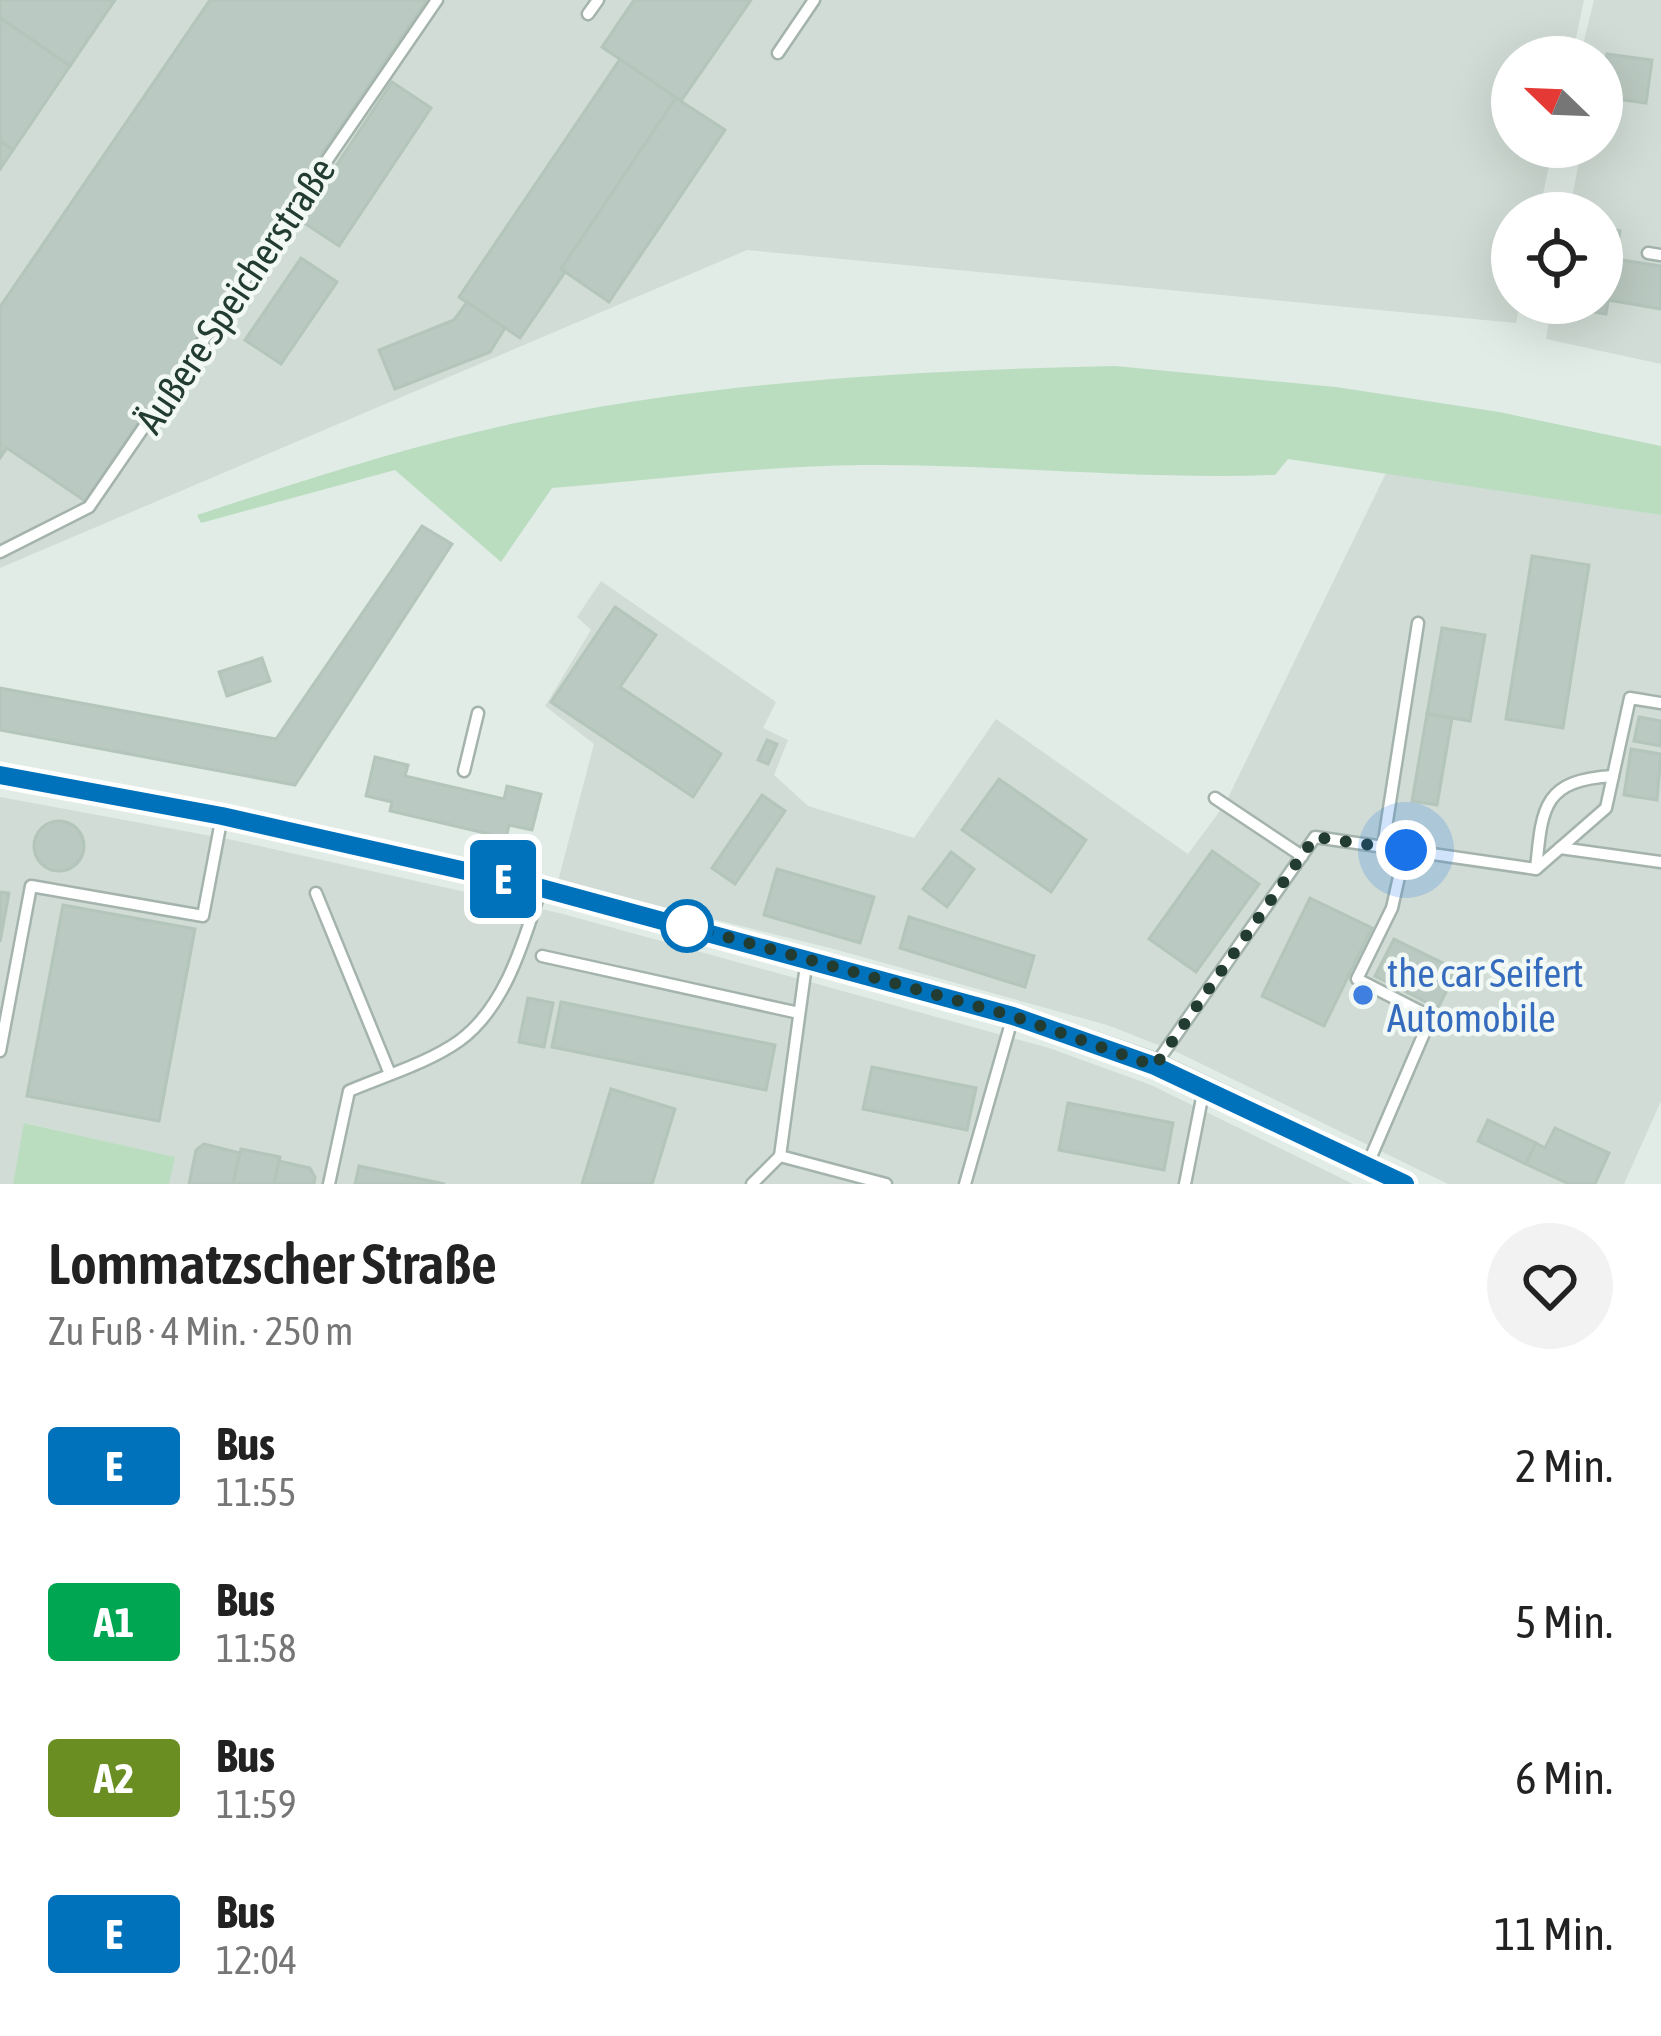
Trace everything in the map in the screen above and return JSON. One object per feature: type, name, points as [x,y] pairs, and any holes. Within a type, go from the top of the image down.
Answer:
[{"type":"street","points":[[0,776],[222,816],[541,888],[1013,1016],[1155,1066],[1405,1184]]},
{"type":"lane","name":"Äußere Speicherstraße","points":[[0,552],[89,507],[437,0]]},
{"type":"lane","points":[[588,14],[598,0]]},
{"type":"lane","points":[[778,53],[814,0]]},
{"type":"lane","points":[[1383,847],[1418,623]]},
{"type":"lane","points":[[1155,1066],[1315,837],[1535,869],[1606,808],[1630,698],[1661,703]]},
{"type":"lane","points":[[464,771],[478,713]]},
{"type":"lane","points":[[1535,869],[1540,824],[1547,803],[1560,787],[1579,778],[1613,776]]},
{"type":"lane","points":[[1215,798],[1302,856]]},
{"type":"lane","points":[[0,1051],[31,886],[203,916],[222,816]]},
{"type":"lane","points":[[1560,848],[1661,862]]},
{"type":"lane","points":[[1367,1166],[1431,1017],[1357,980],[1392,908],[1406,850]]},
{"type":"lane","points":[[329,1184],[349,1091],[460,1040],[497,998],[521,948],[541,888]]},
{"type":"lane","points":[[316,893],[390,1074]]},
{"type":"lane","points":[[542,956],[800,1013]]},
{"type":"lane","points":[[752,1184],[780,1156],[807,958]]},
{"type":"lane","points":[[965,1184],[1013,1016]]},
{"type":"lane","points":[[1185,1184],[1204,1088]]},
{"type":"lane","points":[[780,1156],[886,1184]]},
{"type":"shaded area","points":[[0,0],[1584,0],[1576,36],[1491,36],[1491,168],[1549,168],[1543,192],[1491,192],[1491,321],[747,250],[0,568]]},
{"type":"shaded area","points":[[1594,0],[1661,0],[1661,364],[1546,339],[1548,324],[1623,324],[1623,192],[1573,192],[1578,168],[1623,168],[1623,36],[1585,36]]},
{"type":"shaded area","points":[[1387,471],[1661,515],[1661,1101],[1624,1184],[1448,1184],[1179,1053],[1107,1025],[830,948],[558,881],[594,744],[545,706],[591,630],[577,617],[601,581],[776,702],[763,728],[788,740],[774,775],[808,806],[914,838],[996,719],[1188,854],[1225,804]]},
{"type":"shaded area","points":[[0,797],[233,840],[563,914],[1049,1048],[1151,1085],[1353,1184],[169,1184],[174,1157],[25,1123],[13,1184],[0,1184]]},
{"type":"green space","points":[[1115,366],[1336,387],[1499,412],[1661,446],[1661,515],[1288,459],[1275,475],[863,465],[552,488],[501,562],[395,470],[201,523],[197,515],[416,447],[620,404],[831,379]]},
{"type":"green space","points":[[24,1123],[175,1157],[169,1184],[13,1184]]},
{"type":"building","points":[[0,0],[115,0],[70,66],[0,18]]},
{"type":"building","points":[[210,0],[427,0],[85,501],[7,448],[0,458],[0,307]]},
{"type":"building","points":[[634,0],[751,0],[681,101],[602,47]]},
{"type":"building","points":[[0,18],[70,66],[13,150],[0,141]]},
{"type":"building","points":[[1623,56],[1652,60],[1646,103],[1623,100]]},
{"type":"building","points":[[620,59],[676,98],[520,338],[459,297]]},
{"type":"building","points":[[392,82],[431,108],[339,246],[300,220]]},
{"type":"building","points":[[676,98],[725,130],[609,302],[561,269]]},
{"type":"building","points":[[0,141],[13,150],[0,169]]},
{"type":"building","points":[[301,258],[337,282],[281,364],[245,340]]},
{"type":"building","points":[[1623,260],[1661,266],[1661,309],[1623,303]]},
{"type":"building","points":[[467,302],[505,328],[490,352],[395,389],[379,350],[454,320]]},
{"type":"building","points":[[422,526],[452,544],[295,785],[0,730],[0,688],[276,739]]},
{"type":"building","points":[[1532,556],[1589,565],[1563,728],[1506,719]]},
{"type":"building","points":[[615,607],[656,635],[620,687],[721,754],[693,797],[551,702]]},
{"type":"building","points":[[1442,628],[1485,635],[1470,721],[1427,714]]},
{"type":"building","points":[[262,658],[270,681],[227,696],[219,672]]},
{"type":"building","points":[[1427,714],[1452,718],[1437,805],[1412,801]]},
{"type":"building","points":[[1639,717],[1661,721],[1661,746],[1634,741]]},
{"type":"building","points":[[767,740],[777,744],[768,764],[758,760]]},
{"type":"building","points":[[1631,749],[1661,754],[1657,800],[1624,795]]},
{"type":"building","points":[[375,757],[408,765],[405,776],[504,799],[507,786],[541,794],[532,830],[509,825],[506,838],[390,811],[392,802],[366,796]]},
{"type":"building","points":[[999,779],[1086,840],[1051,892],[962,830]]},
{"type":"building","points":[[762,795],[785,811],[735,884],[712,868]]},
{"type":"building","points":[[59,821],[77,828],[84,846],[77,864],[59,871],[41,864],[34,846],[41,828]]},
{"type":"building","points":[[1212,851],[1259,884],[1196,972],[1149,939]]},
{"type":"building","points":[[951,852],[974,869],[947,907],[923,889]]},
{"type":"building","points":[[777,869],[874,897],[860,943],[764,915]]},
{"type":"building","points":[[0,892],[9,893],[0,942]]},
{"type":"building","points":[[1310,898],[1372,928],[1324,1026],[1262,996]]},
{"type":"building","points":[[63,905],[195,929],[159,1121],[27,1096]]},
{"type":"building","points":[[909,917],[1034,956],[1025,987],[900,948]]},
{"type":"building","points":[[1394,939],[1457,970],[1438,1008],[1375,976]]},
{"type":"building","points":[[528,998],[553,1003],[544,1047],[519,1042]]},
{"type":"building","points":[[561,1002],[775,1045],[766,1090],[552,1047]]},
{"type":"building","points":[[872,1067],[976,1088],[967,1130],[863,1109]]},
{"type":"building","points":[[611,1089],[675,1109],[652,1184],[582,1184]]},
{"type":"building","points":[[1068,1103],[1173,1123],[1164,1170],[1059,1150]]},
{"type":"building","points":[[1488,1120],[1536,1143],[1526,1164],[1478,1141]]},
{"type":"building","points":[[1555,1128],[1609,1153],[1595,1184],[1569,1184],[1526,1164],[1536,1143],[1545,1148]]},
{"type":"building","points":[[204,1144],[240,1153],[233,1184],[189,1184],[196,1150]]},
{"type":"building","points":[[241,1149],[280,1157],[274,1184],[233,1184]]},
{"type":"building","points":[[279,1161],[310,1168],[314,1184],[274,1184]]},
{"type":"building","points":[[359,1166],[445,1184],[355,1184]]},
{"type":"bus line","name":"E","points":[[0,775],[222,816],[541,888],[1013,1016],[1155,1066],[1405,1184]]},
{"type":"place","name":"the car Seifert Automobile","points":[[1363,995]]},
{"type":"route","points":[[687,926],[1013,1016],[1155,1066],[1315,837],[1406,850]]}]
